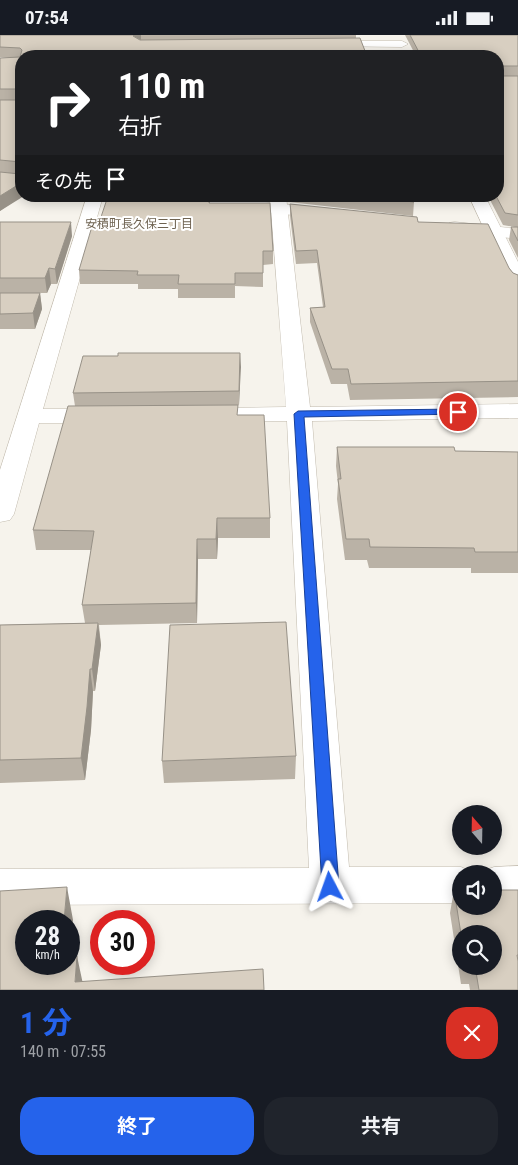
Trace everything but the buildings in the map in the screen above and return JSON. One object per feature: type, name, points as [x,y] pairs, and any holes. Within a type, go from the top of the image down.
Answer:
[{"type":"street","points":[[315,44],[400,39]]},
{"type":"street","points":[[0,514],[29,416],[55,301],[93,202]]},
{"type":"street","points":[[330,887],[298,414],[278,202],[347,216]]},
{"type":"street","points":[[480,202],[518,281]]},
{"type":"street","points":[[435,225],[518,234]]},
{"type":"street","points":[[209,415],[518,411]]},
{"type":"street","points":[[29,416],[129,416]]},
{"type":"street","points":[[502,885],[518,884]]},
{"type":"street","points":[[0,887],[452,885]]},
{"type":"district","name":"安積町長久保三丁目","points":[[139,224]]},
{"type":"route","points":[[330,887],[298,414],[458,412]]}]
